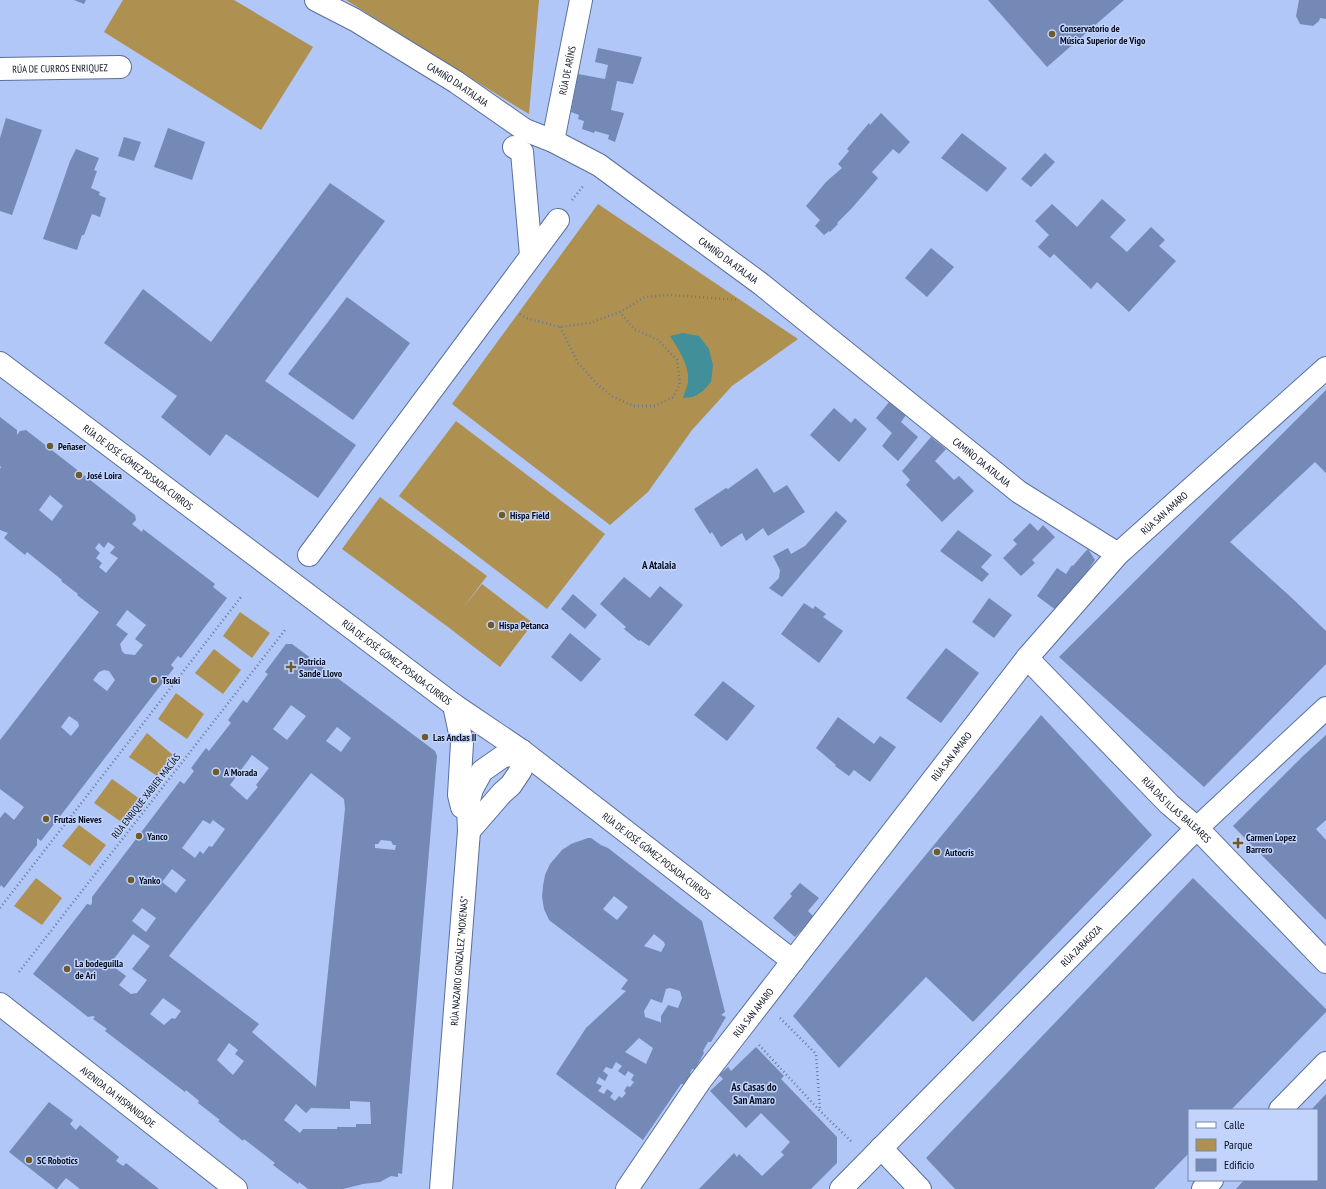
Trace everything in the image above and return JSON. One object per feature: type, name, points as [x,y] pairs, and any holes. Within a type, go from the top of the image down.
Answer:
[{"type":"street","name":"CAMIÑO DA ATALAIA","points":[[316,0],[355,20],[456,82],[525,130],[553,141],[599,165],[761,284],[1018,492],[1118,554]]},
{"type":"street","name":"RÚA DE ARÍNS","points":[[553,141],[581,0]]},
{"type":"street","name":"RÚA DE CURROS ENRIQUEZ","points":[[0,69],[120,67]]},
{"type":"street","points":[[514,147],[522,152],[531,255]]},
{"type":"street","points":[[309,556],[558,220]]},
{"type":"street","name":"RÚA DE JOSÉ GÓMEZ POSADA-CURROS","points":[[0,363],[454,705],[522,751],[793,961]]},
{"type":"street","name":"RÚA SAN AMARO","points":[[627,1189],[700,1081],[1027,658],[1118,554],[1326,368]]},
{"type":"street","name":"RÚA DAS ILLAS BALEARES","points":[[1027,658],[1169,804],[1197,828],[1326,962]]},
{"type":"street","points":[[454,705],[462,743],[459,794],[468,831]]},
{"type":"street","name":"RÚA ZARAGOZA","points":[[841,1189],[1197,828],[1326,708]]},
{"type":"street","points":[[522,751],[521,770],[514,780],[468,831],[468,804],[472,789],[482,771],[502,757],[522,751]]},
{"type":"street","name":"RÚA NAZARIO GONZÁLEZ \"MOXENAS\"","points":[[441,1189],[468,831]]},
{"type":"street","name":"AVENIDA DA HISPANIDADE","points":[[0,1004],[236,1189]]},
{"type":"street","points":[[1281,1109],[1326,1063]]},
{"type":"street","points":[[881,1148],[920,1189]]},
{"type":"street","points":[[1203,1189],[1211,1181]]},
{"type":"path","points":[[558,220],[599,165]]},
{"type":"path","points":[[498,300],[526,318],[560,327],[590,323],[620,312],[645,297],[672,294],[746,300],[761,284]]},
{"type":"path","points":[[560,327],[578,364],[613,398],[634,406],[654,406],[672,397],[680,384],[677,360],[658,340],[634,328],[620,312]]},
{"type":"path","points":[[0,908],[241,597]]},
{"type":"path","name":"RÚA ENRIQUE XABIER MACÍAS","points":[[19,972],[285,630]]},
{"type":"path","points":[[763,1000],[816,1054],[820,1111]]},
{"type":"path","points":[[742,1027],[820,1111],[854,1144]]},
{"type":"green space","points":[[123,0],[234,0],[313,47],[261,130],[104,32]]},
{"type":"green space","points":[[346,0],[539,0],[529,114],[517,107]]},
{"type":"green space","points":[[598,204],[798,339],[732,386],[692,430],[648,492],[610,525],[452,404]]},
{"type":"green space","name":"Hispa Field","points":[[456,421],[605,534],[547,609],[399,496]]},
{"type":"green space","points":[[380,497],[487,576],[463,608],[482,584],[533,623],[500,667],[342,549]]},
{"type":"green space","points":[[240,612],[270,633],[252,658],[223,636]]},
{"type":"green space","points":[[214,649],[241,670],[223,694],[195,673]]},
{"type":"green space","points":[[176,693],[204,714],[187,739],[158,719]]},
{"type":"green space","points":[[147,733],[173,755],[157,776],[129,757]]},
{"type":"green space","points":[[112,779],[140,799],[123,823],[94,803]]},
{"type":"green space","points":[[79,825],[106,845],[90,866],[62,846]]},
{"type":"green space","points":[[36,878],[62,898],[42,925],[14,906]]},
{"type":"shaded area","points":[[683,333],[699,336],[709,349],[713,365],[711,382],[703,391],[693,397],[683,398],[688,383],[686,364],[670,336]]},
{"type":"building","points":[[74,0],[86,0],[84,4]]},
{"type":"building","name":"Conservatorio de Música Superior de Vigo","points":[[988,0],[1124,0],[1047,67]]},
{"type":"building","points":[[1299,0],[1326,0],[1326,19],[1320,18],[1319,21],[1313,26],[1300,24],[1296,16]]},
{"type":"building","points":[[598,48],[642,57],[633,84],[617,81],[611,110],[624,113],[615,142],[608,139],[609,135],[595,131],[594,133],[582,129],[584,121],[578,119],[579,115],[571,112],[578,74],[605,79],[608,65],[595,62]]},
{"type":"building","points":[[881,113],[910,142],[899,154],[893,149],[872,172],[878,178],[837,223],[838,224],[830,232],[829,231],[824,235],[815,226],[820,220],[806,206],[826,182],[842,168],[838,164],[849,151],[847,149],[869,123],[870,125]]},
{"type":"building","points":[[6,118],[42,130],[12,215],[0,211],[0,138]]},
{"type":"building","points":[[168,128],[205,142],[192,180],[154,167]]},
{"type":"building","points":[[962,133],[1007,168],[987,192],[941,158]]},
{"type":"building","points":[[124,137],[141,142],[134,161],[118,156]]},
{"type":"building","points":[[76,149],[99,158],[94,170],[97,171],[91,188],[100,192],[99,195],[106,198],[100,217],[92,214],[77,250],[43,239],[70,161]]},
{"type":"building","points":[[1045,153],[1055,162],[1031,187],[1021,179]]},
{"type":"building","points":[[330,183],[385,221],[265,381],[356,445],[318,498],[226,434],[210,456],[161,417],[177,396],[104,343],[143,289],[211,342]]},
{"type":"building","points":[[1102,199],[1126,220],[1110,237],[1127,252],[1151,227],[1165,240],[1159,246],[1176,261],[1129,312],[1097,282],[1091,289],[1054,254],[1050,258],[1038,247],[1049,235],[1035,221],[1052,204],[1077,227]]},
{"type":"building","points":[[931,248],[954,267],[927,297],[905,278]]},
{"type":"building","points":[[347,297],[410,343],[353,420],[288,374]]},
{"type":"building","points":[[1326,390],[1326,473],[1315,462],[1230,542],[1326,631],[1326,664],[1204,787],[1059,657]]},
{"type":"building","points":[[890,401],[906,415],[901,422],[918,437],[898,461],[882,446],[892,433],[876,418]]},
{"type":"building","points":[[834,408],[851,423],[855,418],[867,429],[839,462],[810,435]]},
{"type":"building","points":[[0,417],[17,430],[17,435],[20,431],[26,430],[135,515],[136,520],[132,524],[142,532],[143,529],[215,584],[213,587],[227,598],[181,658],[178,656],[171,665],[174,668],[41,841],[37,838],[37,845],[4,888],[1,885],[0,887],[0,818],[5,812],[14,820],[24,807],[0,789],[0,740],[99,612],[27,552],[25,555],[4,538],[8,533],[0,530]],"holes":[[[50,495],[63,506],[52,521],[39,510]],[[108,542],[115,547],[110,553],[118,558],[106,573],[99,567],[102,563],[96,558],[100,553],[95,548],[99,543],[104,548]],[[127,610],[146,625],[135,639],[143,645],[135,655],[125,654],[122,651],[120,644],[128,634],[116,625]],[[104,670],[109,671],[115,680],[107,691],[93,680],[99,672]],[[69,716],[78,722],[79,726],[71,736],[61,727]]]},
{"type":"building","points":[[931,437],[946,449],[935,461],[954,480],[959,476],[974,491],[942,522],[906,485],[910,480],[902,471]]},
{"type":"building","points":[[757,468],[774,493],[787,485],[805,512],[768,536],[763,528],[746,541],[742,533],[721,547],[712,532],[710,534],[694,509],[726,488],[728,489]]},
{"type":"building","points":[[836,511],[847,521],[782,597],[769,588],[779,578],[780,570],[773,556],[788,548],[791,554],[805,546]]},
{"type":"building","points":[[1030,523],[1038,531],[1043,525],[1055,537],[1032,560],[1035,563],[1021,576],[1003,558],[1017,544],[1013,540]]},
{"type":"building","points":[[958,530],[992,555],[981,567],[989,574],[982,582],[940,551]]},
{"type":"building","points":[[1088,549],[1095,560],[1079,583],[1056,610],[1037,596],[1057,568],[1066,574],[1072,565],[1073,566]]},
{"type":"building","points":[[624,577],[650,598],[660,586],[683,605],[649,646],[640,640],[639,641],[624,629],[626,627],[600,604]]},
{"type":"building","points":[[573,594],[597,615],[585,629],[561,609]]},
{"type":"building","points":[[989,598],[1012,615],[994,638],[972,622]]},
{"type":"building","points":[[804,603],[813,609],[815,606],[826,614],[823,617],[843,631],[819,663],[781,634]]},
{"type":"building","points":[[570,633],[601,659],[581,682],[551,657]]},
{"type":"building","points":[[286,644],[292,644],[435,751],[437,756],[402,1174],[398,1173],[398,1177],[391,1176],[380,1182],[343,1189],[308,1189],[299,1182],[298,1184],[273,1165],[275,1163],[244,1139],[243,1141],[218,1121],[220,1120],[198,1103],[199,1101],[186,1090],[185,1092],[105,1031],[107,1029],[93,1019],[95,1017],[88,1017],[33,974],[87,904],[91,905],[92,897],[180,781],[184,784],[194,771],[191,768],[206,748],[209,751],[231,723],[228,720],[243,700],[247,703],[268,674],[265,672]],"holes":[[[291,705],[306,716],[287,740],[273,729]],[[337,727],[351,738],[341,752],[326,741]],[[252,755],[269,768],[256,785],[258,787],[247,800],[230,785]],[[311,773],[344,799],[345,809],[316,1087],[252,1032],[259,1024],[169,956]],[[203,820],[210,824],[213,820],[225,829],[212,847],[209,846],[203,854],[200,851],[195,858],[182,848]],[[381,840],[391,841],[393,845],[396,845],[395,850],[375,848],[375,844],[378,844]],[[172,869],[186,880],[176,893],[162,882]],[[142,908],[156,918],[146,932],[132,921]],[[133,934],[150,946],[132,969],[147,980],[137,993],[131,994],[119,985],[126,976],[110,964]],[[163,998],[181,1011],[175,1019],[172,1018],[164,1025],[150,1014]],[[229,1043],[238,1050],[235,1054],[244,1061],[233,1075],[217,1060]],[[350,1101],[370,1102],[371,1124],[356,1124],[356,1127],[337,1127],[337,1129],[303,1129],[300,1133],[284,1120],[296,1104],[306,1113],[311,1108],[350,1109]]]},
{"type":"building","points":[[946,648],[979,673],[941,723],[906,698]]},
{"type":"building","points":[[723,681],[755,706],[727,741],[694,715]]},
{"type":"building","points":[[1041,715],[1152,835],[973,1022],[926,977],[839,1068],[793,1016]]},
{"type":"building","points":[[838,717],[874,744],[880,736],[896,747],[870,782],[854,770],[849,776],[835,766],[836,765],[816,748]]},
{"type":"building","points":[[1326,735],[1326,820],[1316,829],[1326,840],[1326,920],[1233,826]]},
{"type":"building","points":[[591,838],[608,848],[702,921],[725,1012],[721,1015],[726,1017],[711,1042],[708,1042],[695,1069],[692,1069],[690,1073],[692,1075],[686,1084],[681,1084],[643,1140],[556,1074],[586,1028],[626,991],[621,989],[628,980],[549,920],[544,909],[542,897],[545,875],[550,864],[562,850],[571,844]],"holes":[[[614,896],[628,907],[617,920],[603,909]],[[654,934],[664,942],[665,945],[661,952],[644,946]],[[670,988],[680,991],[682,998],[678,1008],[668,1005],[661,1016],[661,1023],[645,1017],[644,1011],[651,999],[662,1003],[666,989]],[[639,1038],[653,1048],[646,1064],[625,1052]],[[616,1062],[622,1066],[618,1071],[625,1076],[628,1071],[634,1075],[631,1080],[634,1082],[630,1087],[627,1086],[624,1091],[626,1093],[622,1098],[619,1096],[615,1101],[610,1097],[613,1093],[607,1089],[604,1094],[598,1091],[602,1086],[596,1083],[599,1077],[605,1081],[608,1075],[603,1071],[606,1067],[612,1069]]]},
{"type":"building","points":[[1193,878],[1326,1009],[1326,1012],[1232,1109],[1188,1109],[1188,1154],[1154,1189],[955,1189],[926,1158]]},
{"type":"building","points":[[800,883],[819,898],[808,911],[814,917],[795,937],[773,918],[792,896],[790,894]]},
{"type":"building","points":[[756,1047],[784,1076],[781,1079],[837,1137],[837,1163],[811,1189],[699,1189],[734,1153],[737,1157],[739,1154],[762,1176],[784,1155],[781,1152],[790,1142],[761,1113],[746,1128],[710,1091],[723,1079],[719,1075],[728,1067],[731,1071]]},
{"type":"building","points":[[1326,1094],[1326,1189],[1236,1189],[1243,1181],[1318,1181],[1318,1109],[1312,1109]]},
{"type":"building","points":[[49,1102],[73,1120],[70,1124],[76,1130],[80,1125],[119,1157],[116,1161],[123,1166],[126,1163],[159,1189],[80,1189],[66,1178],[56,1189],[9,1152]]},
{"type":"place","name":"Conservatorio de Música Superior de Vigo","points":[[1052,34]]},
{"type":"place","name":"Peñaser","points":[[50,446]]},
{"type":"place","name":"José Loira","points":[[79,475]]},
{"type":"place","name":"Hispa Field","points":[[502,515]]},
{"type":"place","name":"Hispa Petanca","points":[[491,625]]},
{"type":"place","name":"Patricia Sande Llovo","points":[[291,667]]},
{"type":"place","name":"Tsuki","points":[[154,680]]},
{"type":"place","name":"Las Anclas II","points":[[425,737]]},
{"type":"place","name":"A Morada","points":[[216,772]]},
{"type":"place","name":"Frutas Nieves","points":[[46,819]]},
{"type":"place","name":"Yanco","points":[[139,836]]},
{"type":"place","name":"Carmen Lopez Barrero","points":[[1238,843]]},
{"type":"place","name":"Autocris","points":[[937,852]]},
{"type":"place","name":"Yanko","points":[[131,880]]},
{"type":"place","name":"La bodeguilla de Ari","points":[[67,969]]},
{"type":"place","name":"SC Robotics","points":[[29,1160]]},
{"type":"district","name":"A Atalaia","points":[[659,565]]},
{"type":"district","name":"As Casas do San Amaro","points":[[754,1093]]}]
